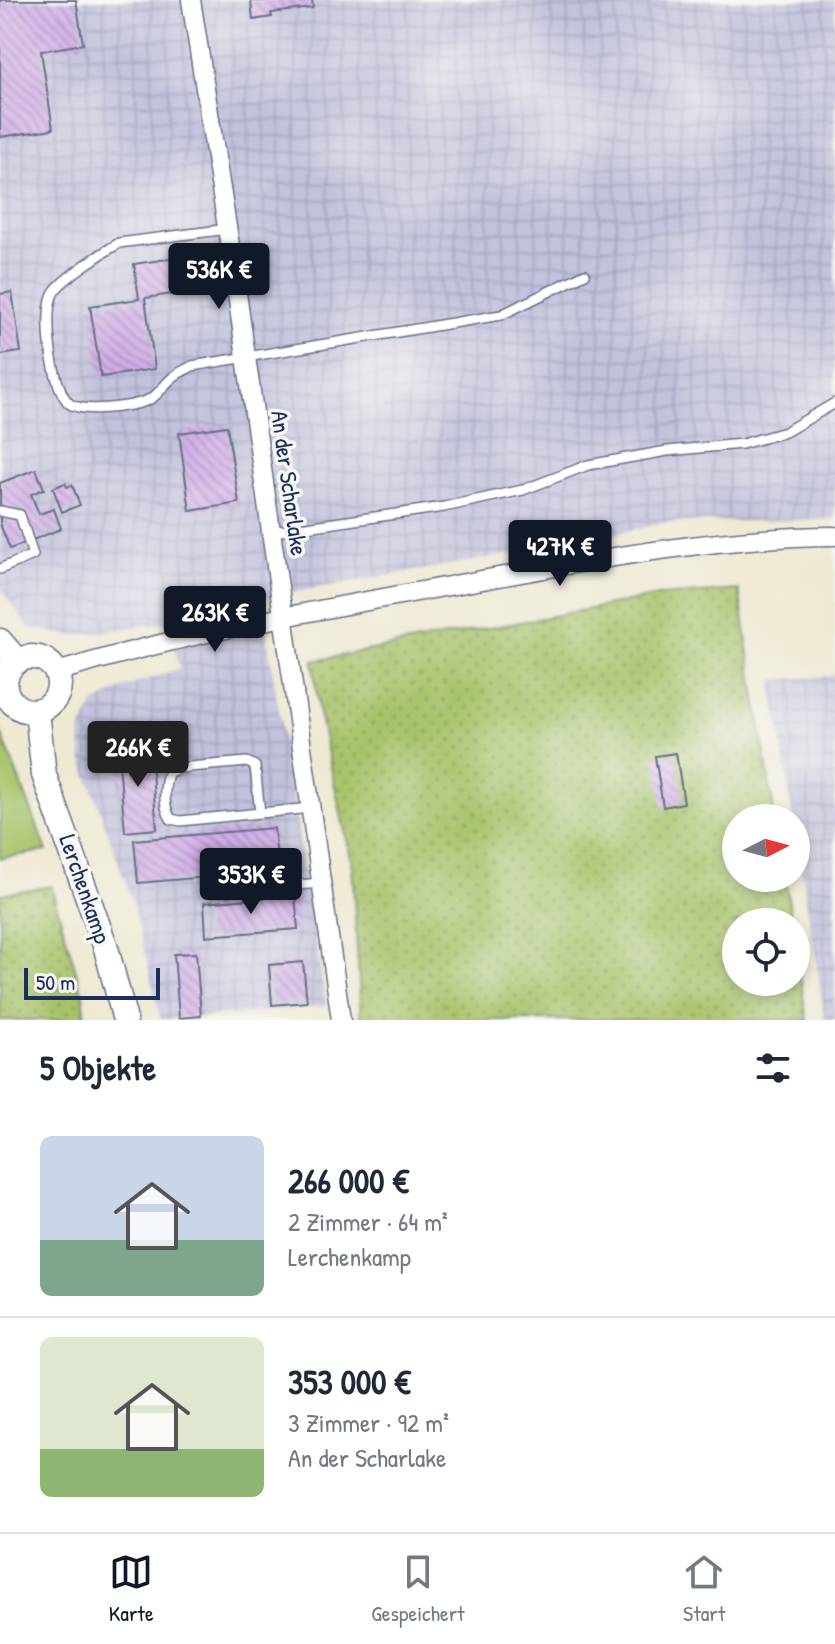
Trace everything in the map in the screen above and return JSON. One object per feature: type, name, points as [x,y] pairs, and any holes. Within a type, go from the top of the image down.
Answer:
[{"type":"street","name":"An der Scharlake","points":[[191,0],[228,229],[341,1020]]},
{"type":"street","points":[[57,672],[136,650],[284,617],[518,573],[708,543],[784,536],[835,536]]},
{"type":"street","points":[[0,641],[17,661]]},
{"type":"street","points":[[26,657],[44,659],[57,672],[60,681],[55,699],[49,706],[37,711],[22,710],[5,691],[6,674],[17,661],[26,657]]},
{"type":"street","name":"Lerchenkamp","points":[[37,711],[44,775],[106,948],[125,1020]]},
{"type":"lane","points":[[228,229],[119,243],[54,292],[49,305],[51,354],[60,389],[69,404],[87,410],[142,402],[157,396],[173,377],[192,366],[501,315],[585,274]]},
{"type":"lane","points":[[272,532],[444,507],[523,490],[588,465],[667,451],[742,444],[785,432],[835,403]]},
{"type":"lane","points":[[0,511],[20,515],[33,555],[0,569]]},
{"type":"lane","points":[[260,813],[255,766],[247,762],[178,768],[168,773],[165,785],[167,813],[171,819],[180,821],[311,808]]},
{"type":"lane","points":[[210,892],[322,883]]},
{"type":"shaded area","points":[[0,0],[835,0],[835,519],[664,523],[563,545],[261,598],[326,1006],[161,1020],[132,901],[82,759],[80,731],[95,703],[126,687],[180,668],[167,622],[73,636],[29,628],[4,594],[0,583]]},
{"type":"shaded area","points":[[835,675],[835,1020],[825,1020],[810,908],[807,908],[805,892],[810,892],[810,804],[791,804],[772,684],[775,680]]},
{"type":"green space","points":[[739,590],[773,804],[722,804],[722,892],[787,892],[790,908],[722,908],[722,996],[803,996],[807,1020],[361,1020],[352,864],[319,713],[313,661],[659,596]]},
{"type":"green space","points":[[0,730],[47,851],[0,858]]},
{"type":"green space","points":[[51,886],[83,995],[86,1020],[0,1020],[0,894]]},
{"type":"building","points":[[0,0],[76,0],[83,44],[41,51],[53,129],[0,137]]},
{"type":"building","points":[[312,0],[313,8],[271,13],[272,17],[253,20],[251,1]]},
{"type":"building","points":[[181,257],[186,292],[145,298],[155,369],[101,377],[90,306],[139,299],[134,264]]},
{"type":"building","points":[[12,292],[21,352],[0,355],[0,294]]},
{"type":"building","points":[[227,426],[239,503],[190,511],[179,433]]},
{"type":"building","points":[[36,469],[44,489],[31,494],[39,514],[54,509],[61,529],[10,549],[0,524],[0,483]]},
{"type":"building","points":[[65,483],[67,487],[72,485],[80,505],[62,512],[53,488]]},
{"type":"building","points":[[160,748],[161,761],[151,762],[157,829],[125,832],[118,751]]},
{"type":"building","points":[[676,753],[684,803],[663,807],[655,756]]},
{"type":"building","points":[[274,828],[278,871],[138,883],[134,840]]},
{"type":"building","points":[[295,895],[298,929],[206,936],[204,903]]},
{"type":"building","points":[[196,953],[201,1016],[179,1018],[174,954]]},
{"type":"building","points":[[303,962],[307,1002],[272,1005],[269,965]]}]
